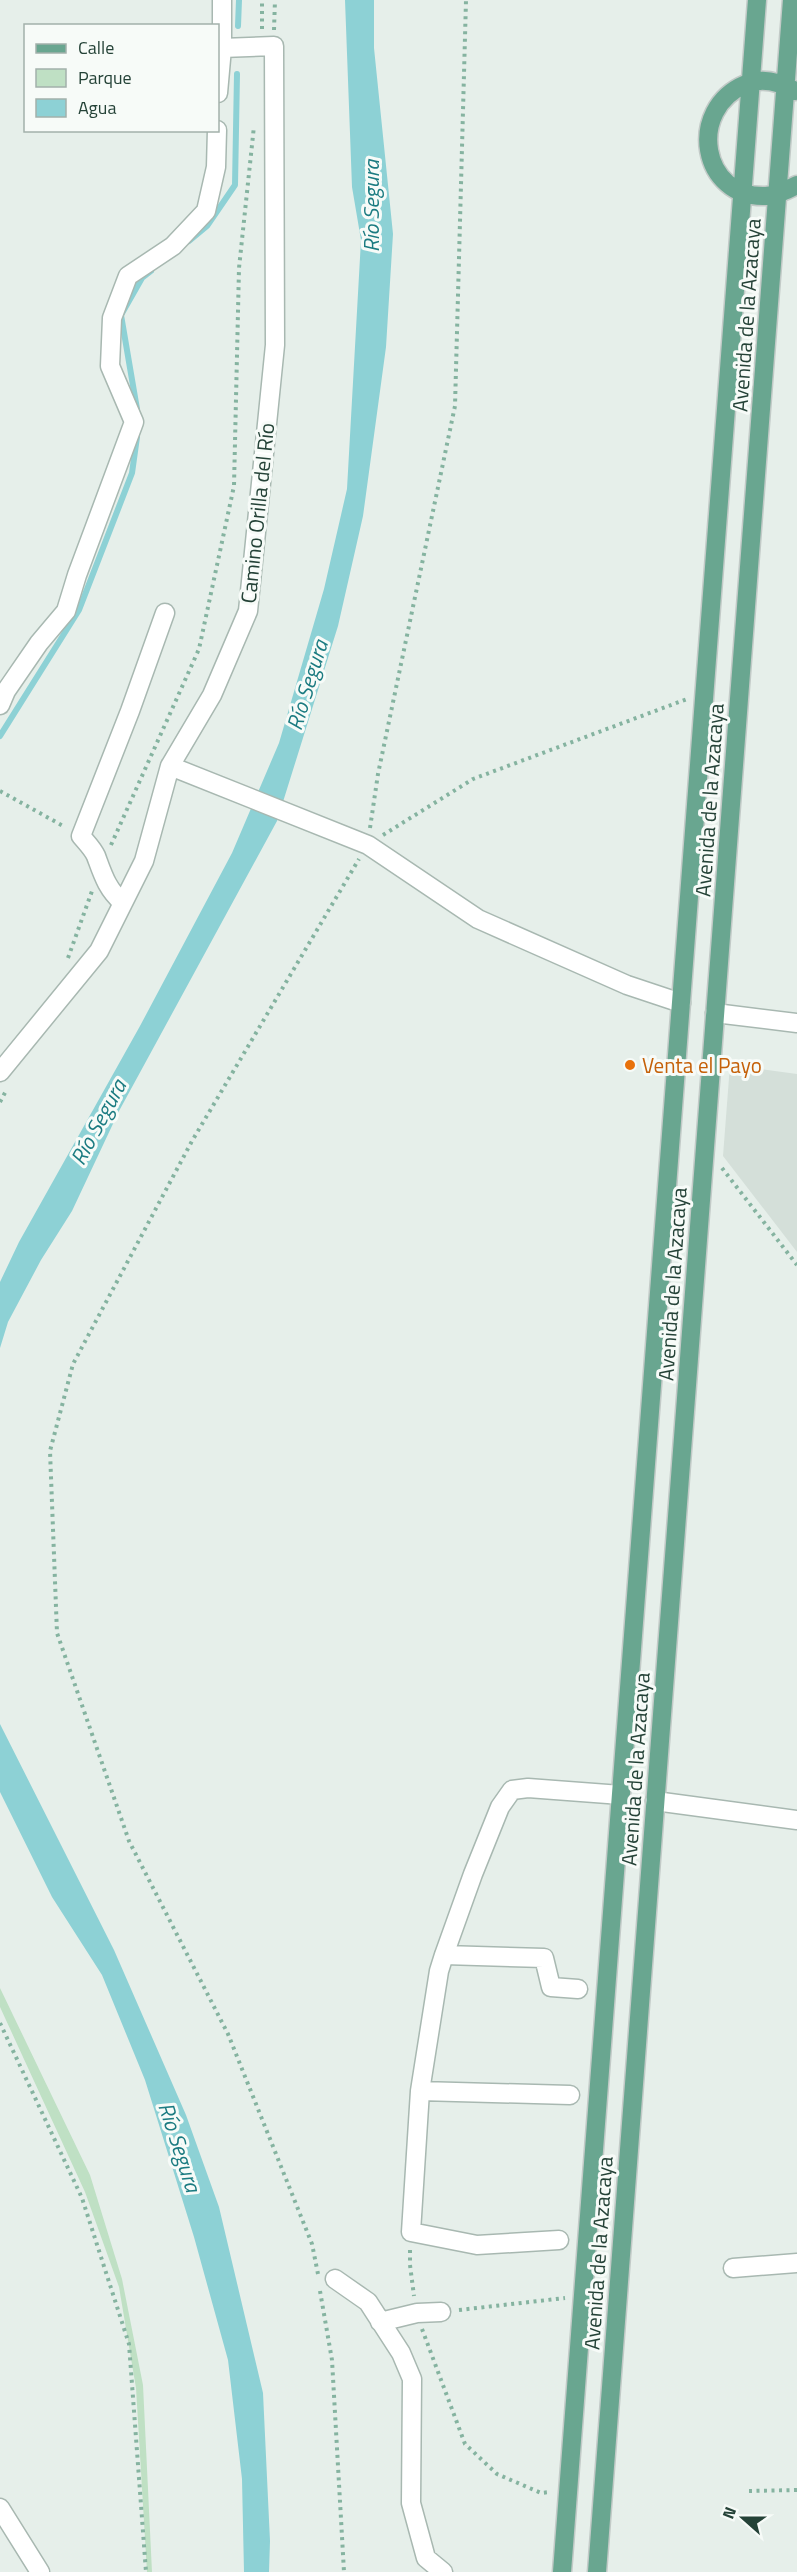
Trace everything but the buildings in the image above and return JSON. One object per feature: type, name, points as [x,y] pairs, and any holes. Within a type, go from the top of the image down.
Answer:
[{"type":"main road","name":"Avenida de la Azacaya","points":[[562,2572],[757,0]]},
{"type":"main road","name":"Avenida de la Azacaya","points":[[597,2572],[777,194],[791,88],[792,0]]},
{"type":"main road","points":[[791,88],[764,81],[751,82],[735,89],[721,101],[711,116],[707,134],[708,152],[716,168],[727,182],[743,192],[755,195],[777,194],[797,185]]},
{"type":"street","points":[[219,82],[222,0]]},
{"type":"street","points":[[222,48],[268,47]]},
{"type":"street","name":"Camino Orilla del Río","points":[[5,1078],[99,951],[144,861],[170,766],[212,695],[248,611],[275,345],[268,47]]},
{"type":"street","points":[[0,705],[6,691],[39,643],[66,611],[77,575],[134,422],[110,366],[112,318],[128,276],[173,246],[206,211],[216,167],[217,132]]},
{"type":"street","points":[[123,903],[111,892],[95,854],[81,836],[165,613]]},
{"type":"street","points":[[170,766],[368,845],[478,919],[627,985],[681,1003]]},
{"type":"street","points":[[715,1012],[797,1023]]},
{"type":"street","points":[[559,2240],[477,2245],[411,2232],[420,2091],[439,1971],[473,1874],[500,1807],[512,1790],[528,1788],[621,1795]]},
{"type":"street","points":[[655,1801],[797,1820]]},
{"type":"street","points":[[444,1955],[544,1958],[551,1987],[578,1989]]},
{"type":"street","points":[[420,2091],[570,2095]]},
{"type":"street","points":[[733,2268],[797,2263]]},
{"type":"street","points":[[324,2282],[368,2302],[401,2353],[412,2379],[411,2503],[426,2558],[443,2572]]},
{"type":"street","points":[[380,2322],[417,2313],[441,2312]]},
{"type":"street","points":[[0,2508],[40,2572]]},
{"type":"path","points":[[262,0],[268,47]]},
{"type":"path","points":[[268,47],[275,0]]},
{"type":"path","points":[[344,2572],[332,2360],[324,2282],[312,2244],[228,2034],[129,1841],[57,1633],[50,1451],[73,1364],[192,1141],[368,845],[378,774],[455,406],[466,0]]},
{"type":"path","points":[[68,959],[100,870],[199,649],[234,486],[239,268],[255,117]]},
{"type":"path","points":[[368,845],[472,779],[705,693]]},
{"type":"path","points":[[0,791],[81,836]]},
{"type":"path","points":[[0,1102],[5,1078]]},
{"type":"path","points":[[705,1146],[797,1265]]},
{"type":"path","points":[[0,2023],[82,2198],[129,2344],[146,2572]]},
{"type":"path","points":[[411,2232],[410,2265],[417,2313],[465,2444],[497,2474],[541,2493],[568,2490]]},
{"type":"path","points":[[441,2312],[583,2296]]},
{"type":"path","points":[[749,2491],[797,2490]]},
{"type":"shaded area","points":[[730,1065],[797,1074],[797,1252],[723,1156]]},
{"type":"green space","points":[[0,1988],[90,2175],[122,2279],[143,2385],[152,2572],[147,2572],[136,2388],[119,2287],[85,2192],[0,2007]]},
{"type":"water","name":"Río Segura","points":[[345,0],[374,0],[374,48],[393,234],[386,347],[363,516],[338,626],[277,821],[119,1111],[72,1211],[41,1260],[8,1322],[0,1348],[0,1282],[19,1242],[140,1026],[232,853],[279,743],[324,589],[347,489],[361,240],[352,187]]},
{"type":"water","name":"Río Segura","points":[[0,1724],[114,1950],[186,2115],[219,2207],[263,2393],[270,2541],[269,2572],[244,2572],[242,2479],[228,2360],[194,2237],[145,2080],[102,1975],[52,1897],[0,1792]]},
{"type":"waterway","points":[[238,26],[239,0]]},
{"type":"waterway","points":[[189,241],[207,226],[235,185],[237,74]]},
{"type":"waterway","points":[[137,409],[121,315],[142,278],[151,271]]},
{"type":"waterway","points":[[0,736],[79,610],[132,473],[137,437]]},
{"type":"place","name":"Venta el Payo","points":[[630,1065]]}]
